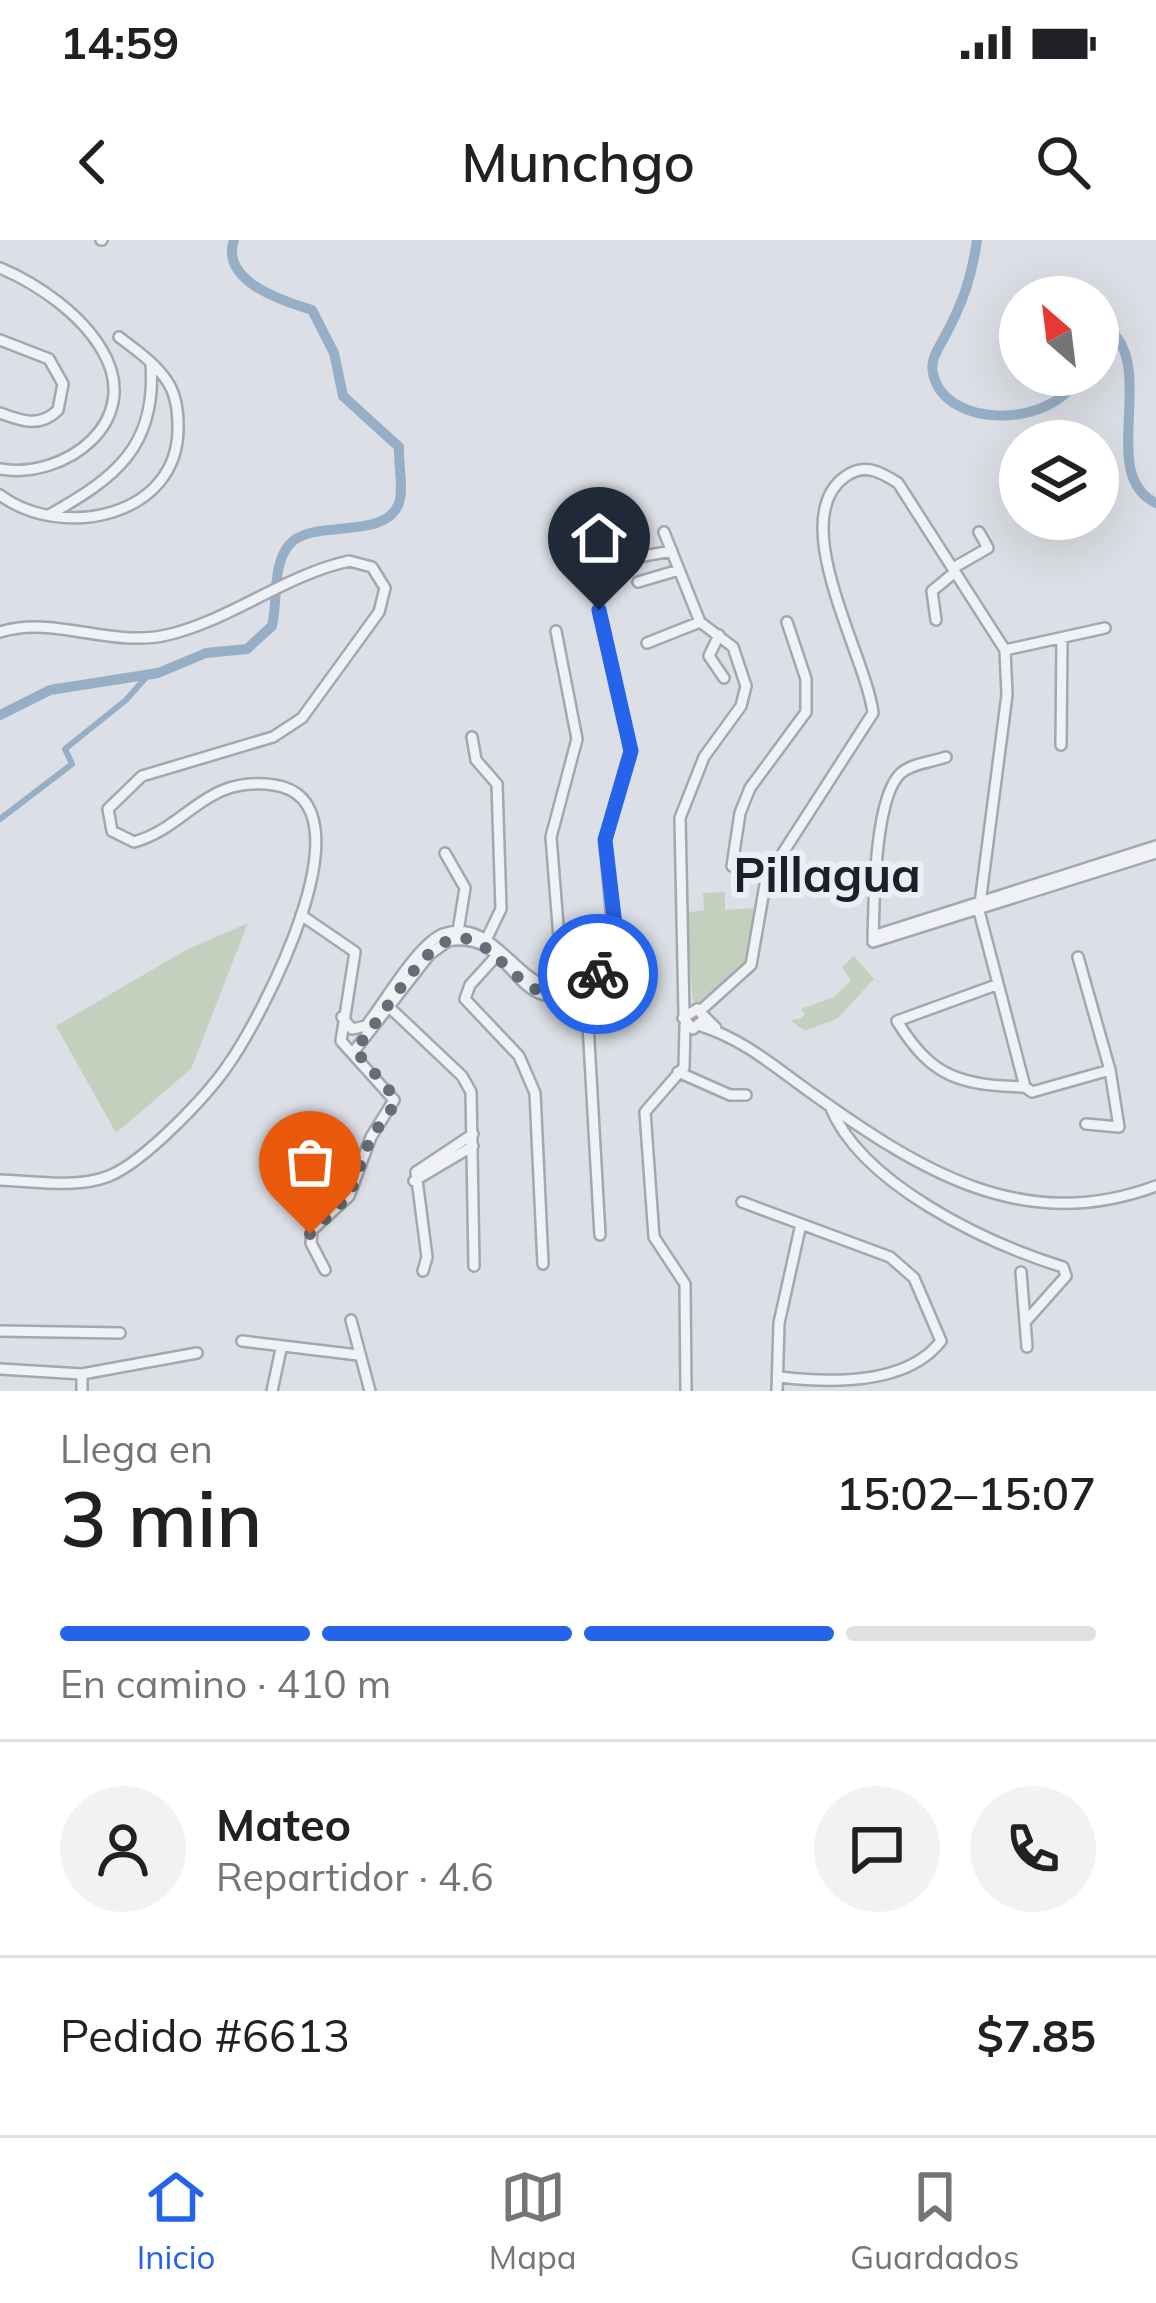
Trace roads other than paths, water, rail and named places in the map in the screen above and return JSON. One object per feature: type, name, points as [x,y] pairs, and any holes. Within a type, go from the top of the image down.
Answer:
[{"type":"street","points":[[0,268],[26,281],[84,325],[103,350],[112,381],[108,415],[96,440],[80,454],[41,472],[0,469]]},
{"type":"street","points":[[0,495],[49,514],[89,518],[118,512],[163,479],[178,441],[177,406],[168,382],[151,362],[118,337]]},
{"type":"street","points":[[0,340],[49,358],[63,384],[58,410],[44,420],[24,422],[0,413]]},
{"type":"street","points":[[49,514],[98,488],[135,448],[150,400],[151,362]]},
{"type":"street","points":[[686,1391],[686,1284],[654,1237],[645,1112],[682,1071],[696,1019],[751,965],[766,879],[780,851],[867,729],[873,713],[866,671],[825,561],[824,510],[830,491],[854,471],[884,474],[898,483],[1005,650],[1007,694],[979,907],[1025,1087]]},
{"type":"street","points":[[664,532],[700,622],[739,656],[746,686],[741,706],[697,770],[680,818],[685,993],[696,1019],[891,1147],[994,1196],[1087,1205],[1156,1186]]},
{"type":"street","points":[[936,620],[932,591],[988,548],[979,532]]},
{"type":"street","points":[[609,562],[672,551]]},
{"type":"street","points":[[0,632],[35,626],[138,640],[193,627],[336,564],[361,562],[378,574],[385,596],[302,718],[273,737],[142,776],[113,798],[106,817],[118,837],[134,842],[211,793],[278,785],[297,797],[318,835],[301,915],[273,984],[232,1060],[156,1140],[103,1179],[0,1180]]},
{"type":"street","points":[[638,582],[679,569]]},
{"type":"street","points":[[355,1050],[430,942],[458,932],[487,938],[544,995],[566,996],[581,990],[616,958],[605,840],[631,751],[599,610]]},
{"type":"street","points":[[647,644],[700,622]]},
{"type":"street","points":[[732,866],[740,813],[751,788],[806,712],[806,679],[787,622]]},
{"type":"street","points":[[1005,650],[1105,628]]},
{"type":"street","points":[[556,631],[577,739],[551,837],[563,989]]},
{"type":"street","points":[[718,635],[710,656],[724,678]]},
{"type":"street","points":[[1061,745],[1062,638]]},
{"type":"street","points":[[472,737],[476,760],[497,784],[501,909],[487,938]]},
{"type":"street","points":[[946,757],[911,767],[891,784],[883,812],[873,939],[1156,849]]},
{"type":"street","points":[[445,853],[465,888],[458,932]]},
{"type":"street","points":[[301,915],[355,952],[340,1041],[355,1050],[393,1095],[393,1107],[371,1137],[349,1196],[312,1230],[311,1243],[325,1270]]},
{"type":"street","points":[[342,1017],[350,1028],[360,1029],[442,944],[476,941],[538,984],[563,989],[598,965],[613,940]]},
{"type":"street","points":[[498,954],[470,985],[466,999],[519,1056],[535,1094],[543,1264]]},
{"type":"street","points":[[1078,957],[1111,1070],[1119,1127],[1086,1124]]},
{"type":"street","points":[[996,985],[897,1022],[916,1052],[949,1078],[1025,1087],[1038,1093],[1111,1070]]},
{"type":"street","points":[[581,990],[587,1006],[600,1235]]},
{"type":"street","points":[[388,1005],[467,1082],[473,1140],[474,1266]]},
{"type":"street","points":[[682,1071],[730,1094],[746,1095]]},
{"type":"street","points":[[830,1106],[850,1145],[891,1178],[965,1228],[1063,1267],[1066,1276],[1026,1321]]},
{"type":"street","points":[[423,1271],[427,1256],[414,1181],[473,1140]]},
{"type":"street","points":[[742,1202],[890,1257],[914,1278],[933,1314],[940,1344],[898,1368],[858,1381],[779,1377]]},
{"type":"street","points":[[777,1391],[778,1324],[801,1224]]},
{"type":"street","points":[[796,1246],[818,1231]]},
{"type":"street","points":[[1021,1272],[1027,1347]]},
{"type":"street","points":[[351,1320],[370,1391]]},
{"type":"street","points":[[0,1331],[120,1333]]},
{"type":"street","points":[[242,1342],[358,1355]]},
{"type":"street","points":[[277,1388],[281,1349]]},
{"type":"street","points":[[0,1369],[82,1374],[197,1353]]},
{"type":"street","points":[[82,1374],[82,1391]]},
{"type":"waterway","points":[[0,715],[50,690],[158,673],[206,653],[247,649],[272,626],[278,573],[289,545],[314,532],[379,522],[399,503],[399,447],[343,396],[334,353],[312,310],[270,295],[245,278],[232,254],[234,240]]},
{"type":"waterway","points":[[977,240],[965,290],[934,359],[933,373],[941,392],[957,405],[1001,416],[1025,413],[1061,396]]},
{"type":"waterway","points":[[1119,343],[1129,371],[1131,471],[1139,490],[1156,503]]},
{"type":"waterway","points":[[0,819],[72,764],[65,749],[126,700],[149,674]]},
{"type":"district","name":"Pillagua","points":[[827,875]]}]
